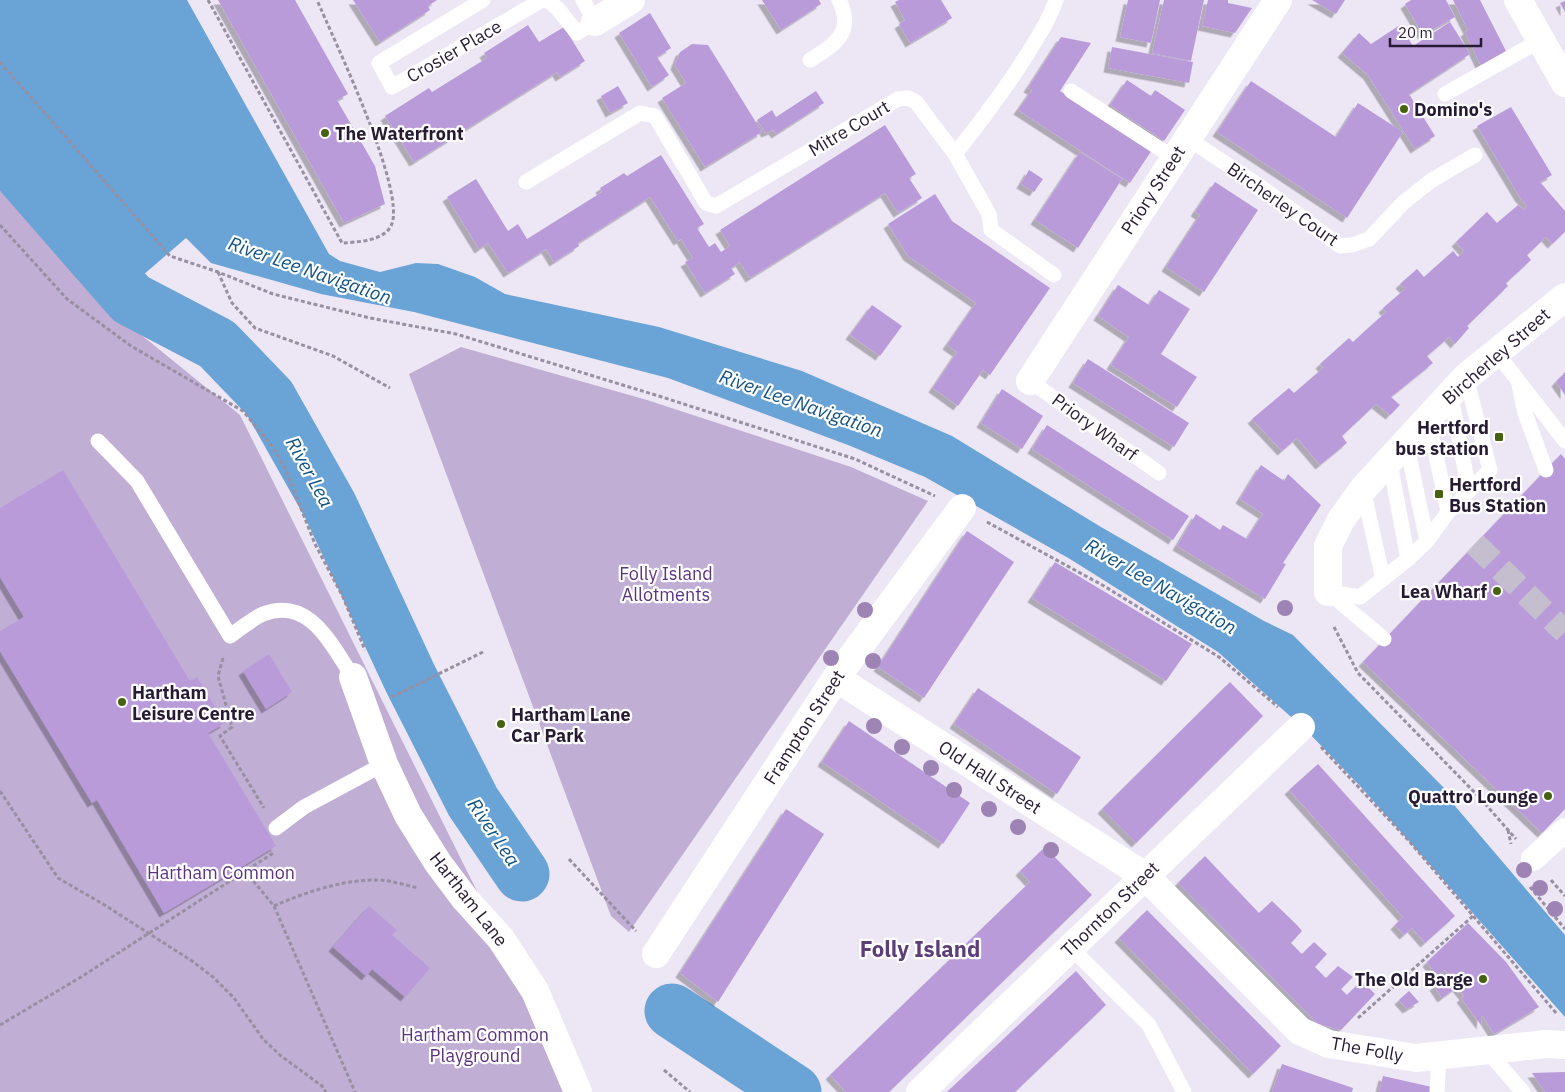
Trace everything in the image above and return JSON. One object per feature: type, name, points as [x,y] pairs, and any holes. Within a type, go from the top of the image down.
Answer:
[{"type":"street","points":[[589,11],[631,0]]},
{"type":"street","name":"Priory Street","points":[[1030,381],[1278,0]]},
{"type":"street","points":[[1518,0],[1565,83]]},
{"type":"street","name":"Bircherley Street","points":[[1328,592],[1328,546],[1341,520],[1363,489],[1458,385],[1565,297]]},
{"type":"street","name":"Frampton Street","points":[[656,954],[836,678],[962,508]]},
{"type":"street","name":"Hartham Lane","points":[[353,677],[384,764],[408,815],[438,863],[465,899],[501,939],[535,991],[578,1092]]},
{"type":"street","name":"Old Hall Street","points":[[836,678],[1145,876]]},
{"type":"street","name":"Thornton Street","points":[[920,1092],[1301,726]]},
{"type":"street","points":[[1533,859],[1565,830]]},
{"type":"street","name":"The Folly","points":[[1145,876],[1300,1031],[1329,1044],[1389,1050],[1416,1058],[1488,1052],[1546,1044],[1565,1045]]},
{"type":"lane","name":"Crosier Place","points":[[483,0],[379,63],[392,87],[542,0]]},
{"type":"lane","points":[[547,0],[558,9],[577,33],[589,11]]},
{"type":"lane","points":[[810,60],[831,48],[842,36],[844,23],[842,6],[839,0]]},
{"type":"lane","points":[[955,154],[987,115],[1022,62],[1051,15],[1056,0]]},
{"type":"lane","points":[[1445,94],[1541,40]]},
{"type":"lane","name":"Bircherley Court","points":[[1071,91],[1180,148],[1261,187],[1340,246],[1352,245],[1369,239],[1404,202],[1425,186],[1476,155]]},
{"type":"lane","name":"Mitre Court","points":[[526,182],[640,113],[648,112],[655,116],[706,203],[716,206],[898,99],[908,98],[916,102],[955,154],[988,214],[991,230],[1054,275]]},
{"type":"lane","points":[[1496,352],[1565,441]]},
{"type":"lane","points":[[1519,380],[1525,413],[1546,470]]},
{"type":"lane","name":"Priory Wharf","points":[[1030,381],[1159,473]]},
{"type":"lane","points":[[1328,592],[1360,597],[1427,542],[1448,512],[1490,470],[1458,385]]},
{"type":"lane","points":[[1458,385],[1469,490]]},
{"type":"lane","points":[[1428,418],[1448,512]]},
{"type":"lane","points":[[98,441],[137,481],[230,636],[263,614],[279,611],[298,612],[318,626],[353,677]]},
{"type":"lane","points":[[1397,450],[1427,542]]},
{"type":"lane","points":[[1397,450],[1408,559]]},
{"type":"lane","points":[[1363,489],[1383,579]]},
{"type":"lane","points":[[1328,592],[1384,639]]},
{"type":"lane","points":[[276,828],[304,807],[384,764]]},
{"type":"lane","points":[[1070,947],[1149,1025],[1184,1092]]},
{"type":"lane","points":[[1488,1052],[1523,1092]]},
{"type":"lane","points":[[1437,1092],[1439,1056]]},
{"type":"path","points":[[208,0],[342,243],[360,242],[383,234],[391,226],[394,204],[374,131],[317,0]]},
{"type":"path","points":[[0,62],[170,256]]},
{"type":"path","points":[[0,225],[67,300]]},
{"type":"path","points":[[218,272],[232,302],[255,328],[333,356],[390,388]]},
{"type":"path","points":[[1328,592],[1334,632],[1358,673],[1480,798],[1565,896]]},
{"type":"path","points":[[0,1025],[82,977],[288,844],[276,828],[220,736],[232,727],[218,676],[230,636]]},
{"type":"path","points":[[399,692],[485,651]]},
{"type":"path","points":[[0,791],[58,878],[148,934],[212,977],[234,998],[263,1039],[281,1056],[322,1086],[326,1092]]},
{"type":"path","points":[[570,860],[656,954]]},
{"type":"path","points":[[245,871],[274,906],[355,1092]]},
{"type":"path","points":[[274,906],[295,897],[360,881],[382,880],[418,888],[443,898],[465,899]]},
{"type":"path","points":[[1329,1044],[1473,916]]},
{"type":"path","points":[[664,1070],[690,1092]]},
{"type":"green space","name":"Hartham Common","points":[[0,184],[97,299],[240,415],[577,1092],[0,1092]]},
{"type":"green space","name":"Folly Island Allotments","points":[[461,347],[647,400],[851,467],[928,501],[629,932],[611,916],[409,374]]},
{"type":"water","name":"River Lee Navigation","points":[[0,0],[187,0],[329,254],[340,261],[380,272],[416,263],[438,264],[475,277],[505,294],[659,327],[802,371],[952,436],[1101,527],[1264,621],[1293,635],[1447,791],[1455,806],[1565,935],[1565,1017],[1360,786],[1307,731],[1218,652],[1070,559],[925,477],[848,445],[668,378],[414,312],[321,294],[211,263],[186,238],[135,282],[0,125]]},
{"type":"building","name":"The Waterfront","points":[[218,0],[295,0],[348,94],[337,100],[375,166],[385,204],[344,223]]},
{"type":"building","points":[[353,0],[437,0],[428,6],[430,10],[380,42]]},
{"type":"building","points":[[762,0],[819,0],[821,4],[781,30]]},
{"type":"building","points":[[899,0],[941,0],[952,18],[910,43],[899,24],[905,20],[895,2]]},
{"type":"building","points":[[1128,0],[1160,0],[1151,43],[1120,37]]},
{"type":"building","points":[[1164,0],[1204,0],[1191,61],[1152,53]]},
{"type":"building","points":[[1208,0],[1228,0],[1228,3],[1252,8],[1235,33],[1202,26]]},
{"type":"building","points":[[1312,0],[1345,0],[1336,14]]},
{"type":"building","points":[[1411,0],[1446,0],[1455,17],[1423,35],[1405,4]]},
{"type":"building","points":[[1453,0],[1480,0],[1507,53],[1481,66],[1465,32],[1468,30]]},
{"type":"building","points":[[1565,1],[1565,12],[1560,3]]},
{"type":"building","points":[[650,13],[671,48],[657,57],[669,75],[652,87],[619,33]]},
{"type":"building","points":[[1450,22],[1470,54],[1409,94],[1435,136],[1415,149],[1368,75],[1342,53],[1359,33],[1371,44],[1400,25],[1413,46]]},
{"type":"building","points":[[528,25],[539,42],[564,27],[585,61],[560,77],[557,72],[414,162],[385,116],[429,88],[432,92],[487,58],[484,53]]},
{"type":"building","points":[[1061,37],[1091,43],[1060,91],[1152,150],[1130,183],[1018,110],[1032,90],[1028,88]]},
{"type":"building","points":[[692,44],[708,45],[762,132],[705,167],[662,98],[686,83],[675,65],[680,52]]},
{"type":"building","points":[[1112,47],[1193,62],[1189,83],[1108,68]]},
{"type":"building","points":[[1127,80],[1151,96],[1155,90],[1185,110],[1164,141],[1110,105]]},
{"type":"building","points":[[1251,81],[1336,137],[1358,103],[1403,132],[1347,218],[1217,132]]},
{"type":"building","points":[[618,86],[628,103],[610,113],[601,96]]},
{"type":"building","points":[[816,91],[824,103],[776,134],[773,130],[766,133],[757,120],[772,110],[776,117]]},
{"type":"building","points":[[1511,107],[1552,175],[1540,182],[1565,211],[1565,232],[1552,244],[1546,237],[1527,255],[1531,260],[1506,283],[1508,286],[1467,326],[1469,328],[1455,344],[1449,337],[1427,356],[1433,363],[1391,397],[1400,405],[1390,415],[1376,404],[1342,436],[1347,443],[1320,465],[1297,438],[1282,451],[1252,419],[1289,388],[1294,393],[1323,368],[1320,364],[1349,338],[1353,342],[1386,312],[1383,308],[1405,289],[1400,284],[1417,269],[1424,277],[1453,251],[1458,257],[1464,251],[1456,242],[1487,212],[1497,223],[1518,205],[1524,210],[1527,206],[1477,126]]},
{"type":"building","points":[[885,125],[916,174],[909,178],[922,198],[898,213],[885,193],[750,278],[740,262],[731,268],[735,274],[705,293],[685,262],[693,258],[681,239],[678,241],[650,197],[578,243],[579,246],[554,262],[546,249],[508,273],[488,243],[479,249],[447,197],[476,179],[508,231],[518,224],[527,239],[602,192],[600,188],[624,173],[627,176],[661,155],[704,224],[697,228],[709,247],[715,243],[721,252],[730,246],[720,230]]},
{"type":"building","points":[[1080,152],[1122,179],[1078,248],[1035,220]]},
{"type":"building","points":[[1029,170],[1043,179],[1034,192],[1021,184]]},
{"type":"building","points":[[1215,182],[1258,210],[1204,292],[1166,267],[1200,215],[1195,212]]},
{"type":"building","points":[[935,194],[952,221],[1050,288],[990,375],[983,370],[958,406],[933,388],[957,352],[947,345],[976,303],[908,256],[888,224]]},
{"type":"building","points":[[1118,285],[1149,305],[1159,290],[1190,309],[1161,354],[1197,377],[1177,407],[1111,365],[1129,337],[1098,316]]},
{"type":"building","points":[[872,305],[902,326],[880,356],[850,335]]},
{"type":"building","points":[[1088,359],[1189,423],[1174,447],[1073,383]]},
{"type":"building","points":[[1565,372],[1565,395],[1556,382]]},
{"type":"building","points":[[1002,389],[1043,416],[1022,449],[981,423]]},
{"type":"building","points":[[1047,425],[1189,516],[1173,540],[1032,449]]},
{"type":"building","name":"Lea Wharf","points":[[1561,454],[1565,459],[1565,809],[1542,833],[1363,662]]},
{"type":"building","points":[[1261,465],[1284,481],[1288,474],[1321,505],[1283,563],[1286,564],[1265,599],[1177,546],[1196,514],[1220,530],[1223,525],[1247,539],[1263,514],[1240,499]]},
{"type":"building","name":"Hartham Leisure Centre","points":[[63,470],[190,681],[197,677],[225,723],[208,733],[276,846],[164,913],[97,800],[92,803],[0,651],[0,631],[24,617],[0,577],[0,508]]},
{"type":"building","points":[[967,531],[1014,562],[924,698],[878,667]]},
{"type":"building","points":[[1055,562],[1192,644],[1166,681],[1032,598]]},
{"type":"building","points":[[269,654],[292,692],[266,709],[243,671]]},
{"type":"building","points":[[1230,682],[1263,716],[1136,843],[1102,809]]},
{"type":"building","points":[[978,688],[1081,757],[1057,794],[954,724]]},
{"type":"building","points":[[849,721],[970,803],[943,844],[822,762]]},
{"type":"building","points":[[1318,764],[1455,916],[1425,943],[1412,928],[1404,935],[1395,925],[1403,917],[1289,790]]},
{"type":"building","points":[[786,809],[824,834],[718,1002],[680,973]]},
{"type":"building","points":[[1045,847],[1092,895],[889,1092],[846,1092],[830,1075],[1030,882],[1020,871]]},
{"type":"building","points":[[1205,856],[1259,913],[1272,901],[1297,925],[1302,931],[1291,943],[1302,954],[1314,942],[1327,954],[1315,967],[1326,978],[1338,966],[1353,977],[1341,989],[1347,995],[1363,982],[1375,994],[1341,1030],[1318,1024],[1178,883]]},
{"type":"building","points":[[369,906],[397,930],[392,935],[430,968],[405,997],[372,969],[366,976],[333,947]]},
{"type":"building","points":[[1147,910],[1281,1046],[1253,1074],[1119,938]]},
{"type":"building","name":"The Old Barge","points":[[1468,923],[1506,962],[1539,1007],[1494,1034],[1482,1015],[1481,1025],[1461,998],[1464,996],[1457,987],[1442,998],[1434,986],[1449,976],[1445,970],[1437,976],[1427,962]]},
{"type":"building","points":[[1076,971],[1106,1005],[1015,1092],[947,1092]]},
{"type":"building","points":[[1409,991],[1419,1002],[1407,1009],[1399,1000]]},
{"type":"building","points":[[1282,1064],[1353,1088],[1352,1092],[1272,1092]]},
{"type":"building","points":[[1565,1072],[1565,1092],[1545,1092],[1532,1073]]},
{"type":"building","points":[[1383,1076],[1432,1087],[1431,1092],[1379,1092]]},
{"type":"waterway","name":"River Lea","points":[[0,149],[131,299],[217,344],[269,398],[330,506],[410,678],[473,802],[522,874]]},
{"type":"waterway","name":"River Lea","points":[[672,1011],[794,1092]]},
{"type":"tunnel","points":[[1475,544],[1565,632]]},
{"type":"place","name":"Domino's","points":[[1404,109]]},
{"type":"place","name":"The Waterfront","points":[[325,133]]},
{"type":"place","name":"Hertford bus station","points":[[1499,437]]},
{"type":"place","name":"Hertford Bus Station","points":[[1439,494]]},
{"type":"place","name":"Lea Wharf","points":[[1497,591]]},
{"type":"place","name":"Hartham Leisure Centre","points":[[122,702]]},
{"type":"place","name":"Hartham Lane Car Park","points":[[501,724]]},
{"type":"place","name":"Quattro Lounge","points":[[1548,796]]},
{"type":"place","name":"The Old Barge","points":[[1483,979]]},
{"type":"district","name":"Folly Island","points":[[920,948]]},
{"type":"park label","name":"Hartham Common Playground","points":[[475,1044]]}]
